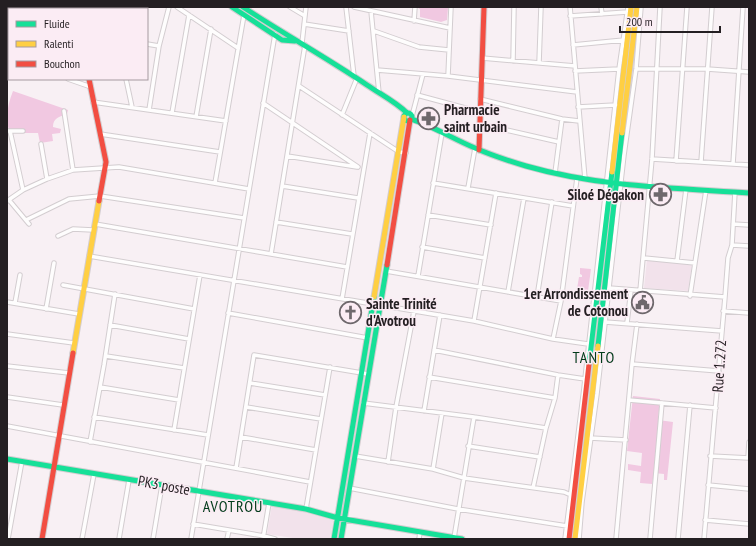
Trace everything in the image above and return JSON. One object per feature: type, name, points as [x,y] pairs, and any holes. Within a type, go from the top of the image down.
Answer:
[{"type":"street","points":[[149,110],[159,46],[169,7]]},
{"type":"street","points":[[177,7],[238,48]]},
{"type":"street","points":[[232,7],[275,32]]},
{"type":"street","points":[[242,7],[275,32],[282,40],[302,43],[403,109],[409,117],[477,149],[527,166],[577,178],[619,184],[749,193]]},
{"type":"street","points":[[290,7],[305,16]]},
{"type":"street","points":[[271,254],[299,86],[306,7]]},
{"type":"street","points":[[342,115],[356,77],[346,7]]},
{"type":"street","points":[[354,7],[450,28]]},
{"type":"street","points":[[414,21],[415,7]]},
{"type":"street","points":[[448,76],[451,7]]},
{"type":"street","points":[[468,188],[477,149],[480,124],[484,7]]},
{"type":"street","points":[[513,60],[514,7]]},
{"type":"street","points":[[539,63],[541,7]]},
{"type":"street","points":[[570,7],[585,179]]},
{"type":"street","points":[[601,7],[602,14]]},
{"type":"street","points":[[565,539],[631,7]]},
{"type":"street","points":[[579,539],[582,502],[597,394],[609,288],[637,7]]},
{"type":"street","points":[[575,539],[619,184],[636,69],[641,7]]},
{"type":"street","points":[[640,291],[652,159],[660,7]]},
{"type":"street","points":[[676,161],[687,7]]},
{"type":"street","points":[[701,162],[712,7]]},
{"type":"street","points":[[733,164],[743,7]]},
{"type":"street","points":[[570,16],[602,14],[628,9],[619,69],[609,183],[570,539]]},
{"type":"street","points":[[371,11],[379,93]]},
{"type":"street","points":[[172,113],[189,14]]},
{"type":"street","points":[[215,183],[244,15]]},
{"type":"street","points":[[304,24],[349,31]]},
{"type":"street","points":[[196,117],[211,29]]},
{"type":"street","points":[[374,31],[419,47],[449,50]]},
{"type":"street","points":[[191,539],[275,32]]},
{"type":"street","points":[[573,45],[624,40]]},
{"type":"street","points":[[148,44],[159,46]]},
{"type":"street","points":[[482,58],[575,66]]},
{"type":"street","points":[[575,71],[619,69]]},
{"type":"street","points":[[636,69],[707,69],[749,72]]},
{"type":"street","points":[[377,70],[448,76],[577,92]]},
{"type":"street","points":[[334,539],[399,152],[423,74]]},
{"type":"street","points":[[71,80],[91,87]]},
{"type":"street","points":[[42,539],[52,467],[106,162],[89,80]]},
{"type":"street","points":[[126,80],[132,107]]},
{"type":"street","points":[[299,86],[399,152],[406,153]]},
{"type":"street","points":[[417,95],[480,112]]},
{"type":"street","points":[[480,99],[579,121]]},
{"type":"street","points":[[93,102],[226,121]]},
{"type":"street","points":[[263,103],[292,124],[358,167]]},
{"type":"street","points":[[578,107],[616,105]]},
{"type":"street","points":[[64,111],[73,170]]},
{"type":"street","points":[[341,539],[406,153],[409,117]]},
{"type":"street","points":[[555,173],[562,118]]},
{"type":"street","points":[[480,124],[559,142]]},
{"type":"street","points":[[23,131],[9,131],[23,190]]},
{"type":"street","points":[[342,299],[370,133]]},
{"type":"street","points":[[418,276],[442,133]]},
{"type":"street","points":[[100,134],[220,152]]},
{"type":"street","points":[[41,144],[48,179]]},
{"type":"street","points":[[287,156],[364,168]]},
{"type":"street","points":[[652,159],[749,165]]},
{"type":"street","points":[[29,224],[8,200],[23,190],[73,170],[119,167],[249,189]]},
{"type":"street","points":[[553,339],[561,301],[577,178]]},
{"type":"street","points":[[433,183],[573,206]]},
{"type":"street","points":[[282,186],[358,198]]},
{"type":"street","points":[[677,261],[686,189]]},
{"type":"street","points":[[690,296],[706,190]]},
{"type":"street","name":"Rue 1.272","points":[[704,539],[724,297],[728,258],[732,245],[736,192]]},
{"type":"street","points":[[474,321],[496,193]]},
{"type":"street","points":[[26,220],[69,199],[100,196],[244,218]]},
{"type":"street","points":[[508,292],[524,198]]},
{"type":"street","points":[[537,297],[552,202]]},
{"type":"street","points":[[428,215],[490,225]]},
{"type":"street","points":[[276,222],[352,234]]},
{"type":"street","points":[[94,224],[347,267]]},
{"type":"street","points":[[733,224],[749,225]]},
{"type":"street","points":[[58,236],[73,229],[93,230]]},
{"type":"street","points":[[732,245],[749,246]]},
{"type":"street","points":[[422,247],[485,258]]},
{"type":"street","points":[[89,256],[440,315],[553,339],[588,344]]},
{"type":"street","points":[[644,258],[695,263]]},
{"type":"street","points":[[46,308],[54,263]]},
{"type":"street","points":[[386,271],[561,301]]},
{"type":"street","points":[[15,303],[20,275]]},
{"type":"street","points":[[174,430],[200,275]]},
{"type":"street","points":[[63,285],[194,309]]},
{"type":"street","points":[[609,288],[690,296],[724,297]]},
{"type":"street","points":[[627,323],[631,290]]},
{"type":"street","points":[[90,442],[106,356],[115,294]]},
{"type":"street","points":[[7,302],[79,314]]},
{"type":"street","points":[[388,462],[396,407],[414,311]]},
{"type":"street","points":[[723,311],[749,313]]},
{"type":"street","points":[[228,313],[368,338]]},
{"type":"street","points":[[424,411],[440,315]]},
{"type":"street","points":[[605,322],[722,331]]},
{"type":"street","points":[[616,539],[637,324]]},
{"type":"street","points":[[110,325],[189,339]]},
{"type":"street","points":[[7,334],[74,343]]},
{"type":"street","points":[[434,350],[558,375],[584,378]]},
{"type":"street","points":[[236,468],[254,355],[368,374]]},
{"type":"street","points":[[106,356],[184,368]]},
{"type":"street","points":[[632,364],[719,371]]},
{"type":"street","points":[[7,366],[69,374]]},
{"type":"street","points":[[306,509],[330,367]]},
{"type":"street","points":[[533,488],[546,428],[555,398],[558,375]]},
{"type":"street","points":[[429,377],[555,398]]},
{"type":"street","points":[[250,383],[325,396]]},
{"type":"street","points":[[100,387],[179,400]]},
{"type":"street","points":[[7,397],[63,405]]},
{"type":"street","points":[[629,400],[716,408]]},
{"type":"street","points":[[363,403],[546,428]]},
{"type":"street","points":[[650,539],[662,403]]},
{"type":"street","points":[[678,539],[690,405]]},
{"type":"street","points":[[246,407],[321,419]]},
{"type":"street","points":[[433,469],[442,413]]},
{"type":"street","points":[[94,417],[208,435]]},
{"type":"street","points":[[454,538],[474,417]]},
{"type":"street","points":[[7,426],[310,482]]},
{"type":"street","points":[[241,437],[316,450]]},
{"type":"street","points":[[590,438],[626,440]]},
{"type":"street","points":[[710,456],[748,458],[749,442]]},
{"type":"street","points":[[468,446],[540,457]]},
{"type":"street","points":[[354,456],[433,469],[464,478],[571,494]]},
{"type":"street","name":"PK3 poste","points":[[7,459],[306,509],[338,518],[462,539]]},
{"type":"street","points":[[8,539],[22,461]]},
{"type":"street","points":[[82,539],[94,474]]},
{"type":"street","points":[[119,539],[129,480]]},
{"type":"street","points":[[153,539],[162,485]]},
{"type":"street","points":[[708,485],[749,489]]},
{"type":"street","points":[[349,488],[458,509],[567,526]]},
{"type":"street","points":[[264,537],[269,503]]},
{"type":"street","points":[[705,520],[749,524]]},
{"type":"street","points":[[193,524],[275,539]]},
{"type":"street","points":[[227,539],[229,530]]},
{"type":"street","points":[[419,539],[420,532]]},
{"type":"shaded area","points":[[418,7],[449,7],[447,20],[441,22],[420,17],[420,9]]},
{"type":"shaded area","points":[[13,91],[68,110],[67,114],[57,118],[53,124],[53,127],[61,129],[60,133],[52,134],[53,141],[40,143],[38,133],[15,133],[14,130],[9,130],[7,120],[8,110]]},
{"type":"shaded area","points":[[647,260],[692,265],[688,291],[644,288]]},
{"type":"shaded area","points":[[580,268],[591,269],[588,291],[584,291],[584,288],[581,290],[577,289],[579,277],[582,277],[580,274]]},
{"type":"shaded area","points":[[633,396],[660,399],[658,420],[673,422],[667,480],[664,480],[664,474],[654,473],[652,484],[640,483],[641,472],[628,470],[628,464],[641,466],[642,453],[627,451]]},
{"type":"shaded area","points":[[272,505],[334,516],[330,539],[299,539],[267,534]]},
{"type":"waterway","points":[[238,7],[272,30]]},
{"type":"waterway","points":[[278,33],[283,37]]},
{"type":"traffic: fast","points":[[232,7],[282,40],[295,41]]},
{"type":"traffic: fast","points":[[243,7],[352,75],[407,113]]},
{"type":"traffic: fast","points":[[408,113],[411,114],[412,117],[411,120],[408,121],[405,120],[404,117],[405,114],[408,113]]},
{"type":"traffic: fast","points":[[411,119],[500,158],[553,173],[637,186],[749,193]]},
{"type":"traffic: fast","points":[[598,346],[622,133]]},
{"type":"traffic: fast","points":[[589,364],[612,172]]},
{"type":"traffic: fast","points":[[341,539],[387,265]]},
{"type":"traffic: fast","points":[[334,539],[374,297]]},
{"type":"traffic: fast","points":[[7,459],[306,509],[338,518],[462,539]]},
{"type":"traffic: slow","points":[[612,172],[631,7]]},
{"type":"traffic: slow","points":[[622,133],[637,7]]},
{"type":"traffic: slow","points":[[374,297],[404,117]]},
{"type":"traffic: slow","points":[[73,353],[99,201]]},
{"type":"traffic: slow","points":[[575,539],[598,346]]},
{"type":"traffic: jam","points":[[479,150],[484,7]]},
{"type":"traffic: jam","points":[[89,80],[106,162],[99,201]]},
{"type":"traffic: jam","points":[[387,265],[410,120]]},
{"type":"traffic: jam","points":[[42,539],[73,353]]},
{"type":"traffic: jam","points":[[569,539],[589,364]]},
{"type":"place","name":"Pharmacie saint urbain","points":[[429,118]]},
{"type":"place","name":"Siloé Dégakon","points":[[660,194]]},
{"type":"place","name":"1er Arrondissement de Cotonou","points":[[643,302]]},
{"type":"place","name":"Sainte Trinité d'Avotrou","points":[[350,312]]},
{"type":"district","name":"TANTO","points":[[594,357]]},
{"type":"district","name":"AVOTROU","points":[[233,506]]}]
